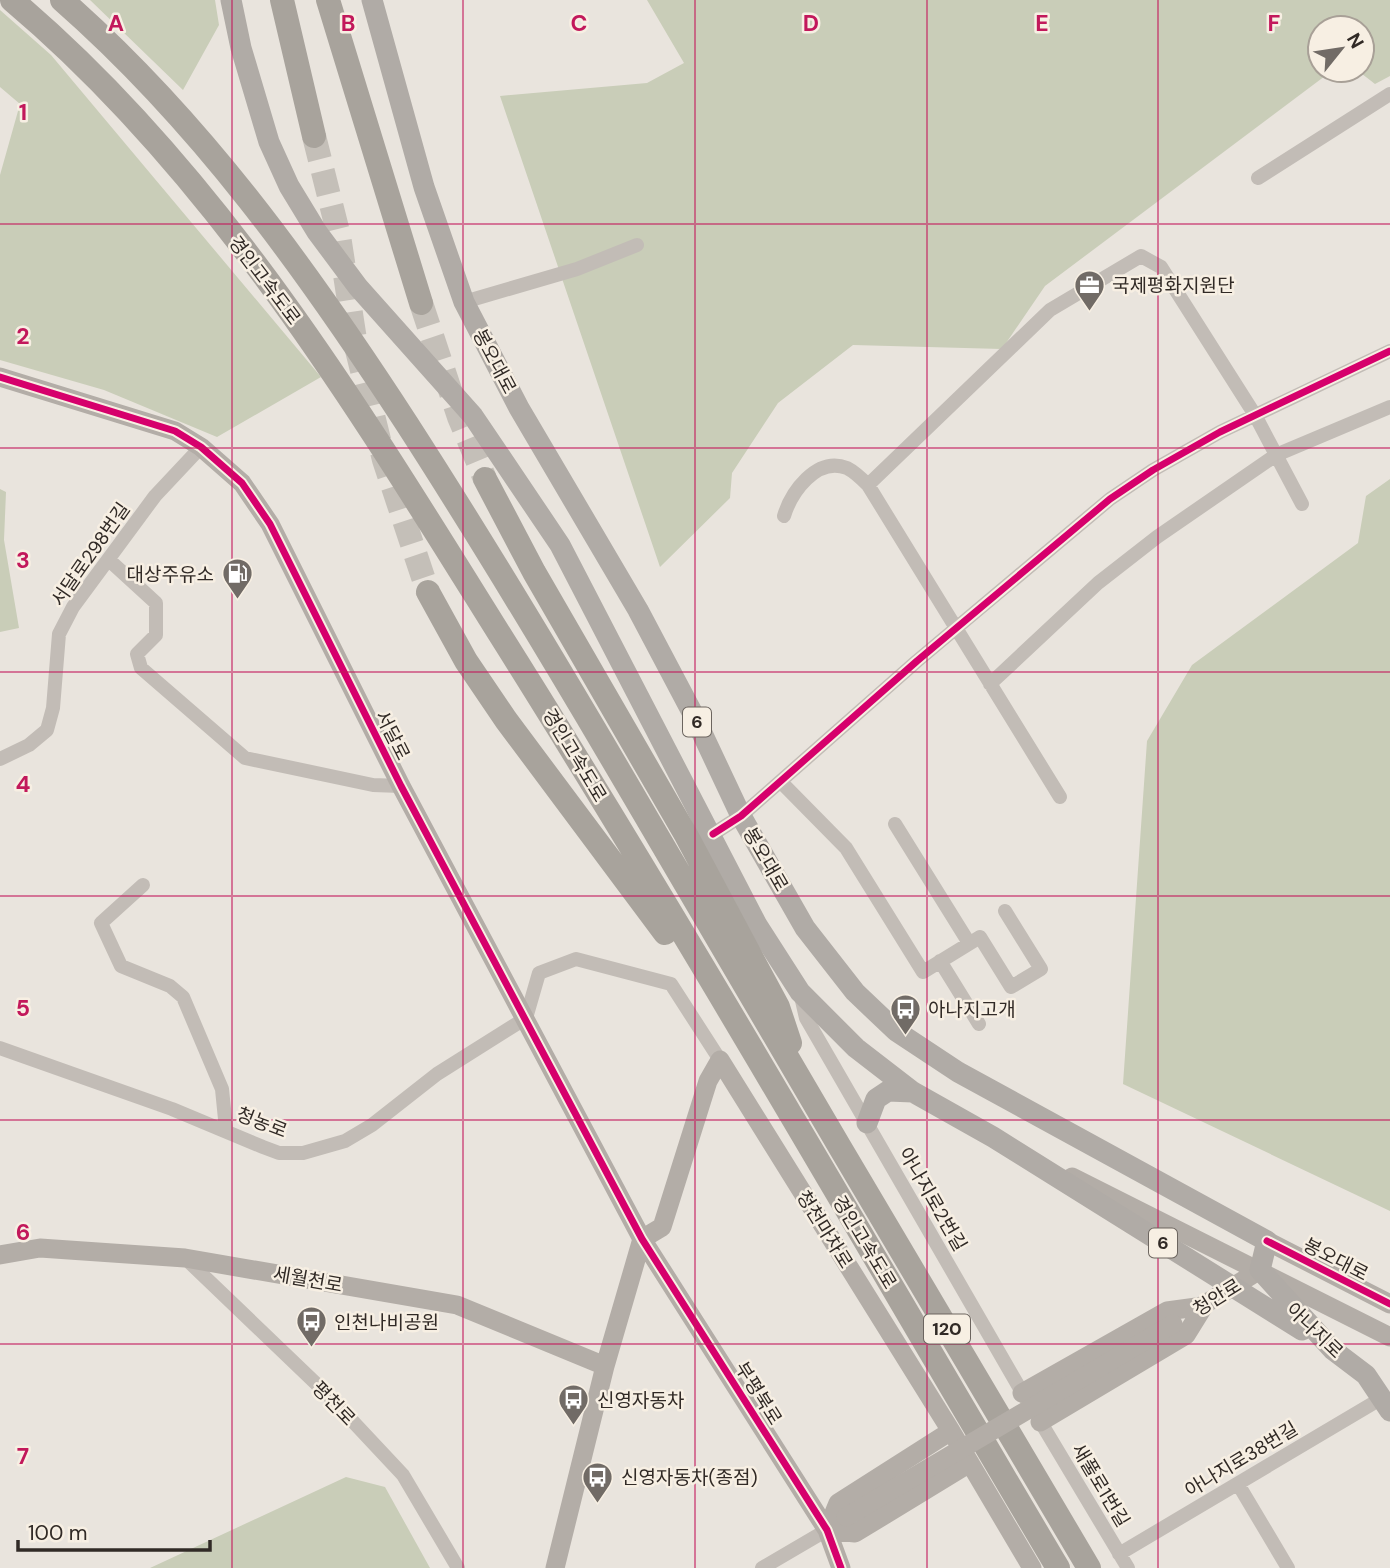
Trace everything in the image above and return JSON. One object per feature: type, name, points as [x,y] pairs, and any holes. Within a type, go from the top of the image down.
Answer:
[{"type":"highway","name":"경인고속도로","points":[[12,0],[102,85],[168,158],[315,346],[382,442],[571,747],[1058,1568]]},
{"type":"highway","name":"경인고속도로","points":[[62,0],[115,46],[201,139],[269,223],[339,319],[502,572],[1089,1568]]},
{"type":"highway","points":[[282,0],[314,136]]},
{"type":"highway","points":[[328,0],[421,303]]},
{"type":"highway","points":[[339,0],[359,74],[358,99]]},
{"type":"highway","points":[[485,479],[534,572],[686,835],[778,1007],[805,1090]]},
{"type":"highway","points":[[428,593],[466,661],[506,720],[654,916],[726,1035],[784,1106]]},
{"type":"main road","name":"봉오대로","points":[[231,0],[241,48],[269,142],[289,186],[317,232],[358,288],[473,416],[509,465],[560,545],[713,834],[757,925],[800,992],[856,1048],[913,1092],[993,1137],[1333,1350]]},
{"type":"main road","name":"봉오대로","points":[[372,0],[424,187],[464,302],[519,408],[638,610],[693,713],[741,816],[805,928],[855,992],[896,1031],[958,1072],[1267,1241]]},
{"type":"main road","points":[[867,1123],[876,1099],[888,1091],[913,1092]]},
{"type":"main road","points":[[1260,1270],[1267,1241]]},
{"type":"main road","name":"아나지로","points":[[1260,1270],[1288,1304],[1333,1350],[1366,1375],[1386,1405]]},
{"type":"street","points":[[1258,178],[1390,94]]},
{"type":"street","points":[[464,302],[577,269],[637,245]]},
{"type":"street","points":[[868,485],[1050,310],[1142,256],[1161,267],[1255,415],[1302,504]]},
{"type":"street","points":[[713,834],[741,816],[956,628],[1110,499],[1153,470],[1255,415],[1390,351]]},
{"type":"street","name":"서달로","points":[[0,377],[175,430],[201,446],[242,483],[270,524],[401,786],[642,1238]]},
{"type":"street","points":[[990,684],[1098,583],[1157,537],[1276,455],[1390,407]]},
{"type":"street","name":"서달로298번길","points":[[0,759],[29,745],[47,730],[53,708],[59,634],[73,607],[155,496],[201,446]]},
{"type":"street","points":[[784,516],[790,498],[799,485],[826,468],[848,469],[868,485],[1060,797]]},
{"type":"street","points":[[109,560],[156,603],[156,635],[137,654],[141,668],[245,758],[373,785],[401,786]]},
{"type":"street","points":[[781,782],[846,848],[923,972],[980,937],[1011,987],[1041,969],[1005,911]]},
{"type":"street","points":[[895,824],[969,943]]},
{"type":"street","points":[[143,885],[101,923],[121,966],[170,986],[183,997],[222,1089],[226,1129]]},
{"type":"street","points":[[526,1018],[539,973],[576,959],[671,984],[720,1060],[708,1081],[662,1227],[642,1238],[605,1366],[555,1568]]},
{"type":"street","points":[[940,961],[979,1024]]},
{"type":"street","name":"아나지로2번길","points":[[800,992],[806,1018],[1040,1422]]},
{"type":"street","name":"청농로","points":[[0,1048],[226,1129],[279,1153],[303,1153],[325,1148],[372,1125],[437,1074],[526,1018]]},
{"type":"street","name":"청천마차로","points":[[720,1060],[951,1431],[1032,1568]]},
{"type":"street","name":"봉오대로","points":[[993,1137],[1390,1337]]},
{"type":"street","name":"부평북로","points":[[642,1238],[827,1530],[841,1568]]},
{"type":"street","name":"봉오대로","points":[[1267,1241],[1390,1304]]},
{"type":"street","name":"세월천로","points":[[0,1255],[40,1248],[185,1258],[457,1305],[605,1366]]},
{"type":"street","name":"평천로","points":[[185,1258],[329,1396],[403,1475],[458,1568]]},
{"type":"street","name":"청안로","points":[[827,1530],[1260,1270]]},
{"type":"street","points":[[1022,1393],[1167,1311],[1203,1306]]},
{"type":"street","points":[[1040,1422],[1186,1335],[1203,1306]]},
{"type":"street","name":"아나지로38번길","points":[[1119,1554],[1238,1483],[1386,1405]]},
{"type":"street","name":"새풀로1번길","points":[[1040,1422],[1128,1568]]},
{"type":"street","points":[[827,1530],[838,1503],[951,1431]]},
{"type":"street","points":[[762,1568],[827,1530],[855,1533],[970,1463]]},
{"type":"street","points":[[1238,1483],[1288,1568]]},
{"type":"green space","points":[[90,0],[215,0],[219,25],[183,90]]},
{"type":"green space","points":[[647,0],[1390,0],[1390,76],[1376,83],[1376,14],[1306,14],[1306,84],[1314,84],[1045,286],[1002,349],[853,345],[778,403],[732,473],[730,498],[660,567],[500,96],[647,83],[684,63]]},
{"type":"green space","points":[[0,10],[51,55],[321,377],[217,437],[104,390],[0,360],[0,175],[20,104],[0,87]]},
{"type":"green space","points":[[1390,479],[1390,1211],[1123,1084],[1147,741],[1192,665],[1358,543],[1366,496]]},
{"type":"green space","points":[[0,489],[6,492],[4,540],[19,628],[0,632]]},
{"type":"green space","points":[[346,1477],[385,1487],[430,1568],[150,1568]]},
{"type":"tunnel","points":[[314,136],[339,236],[356,346],[384,460],[428,592]]},
{"type":"tunnel","points":[[421,303],[459,417],[485,479]]},
{"type":"cycle path","points":[[713,834],[741,816],[917,661],[1110,499],[1153,470],[1220,432],[1390,351]]},
{"type":"cycle path","points":[[0,377],[175,431],[201,447],[242,483],[270,524],[401,786],[642,1239],[827,1530],[841,1568]]},
{"type":"cycle path","points":[[1267,1241],[1390,1304]]},
{"type":"place","name":"국제평화지원단","points":[[1089,312]]},
{"type":"place","name":"대상주유소","points":[[237,601]]},
{"type":"place","name":"아나지고개","points":[[905,1036]]},
{"type":"place","name":"인천나비공원","points":[[311,1349]]},
{"type":"place","name":"신영자동차","points":[[574,1427]]},
{"type":"place","name":"신영자동차(종점)","points":[[598,1504]]}]
